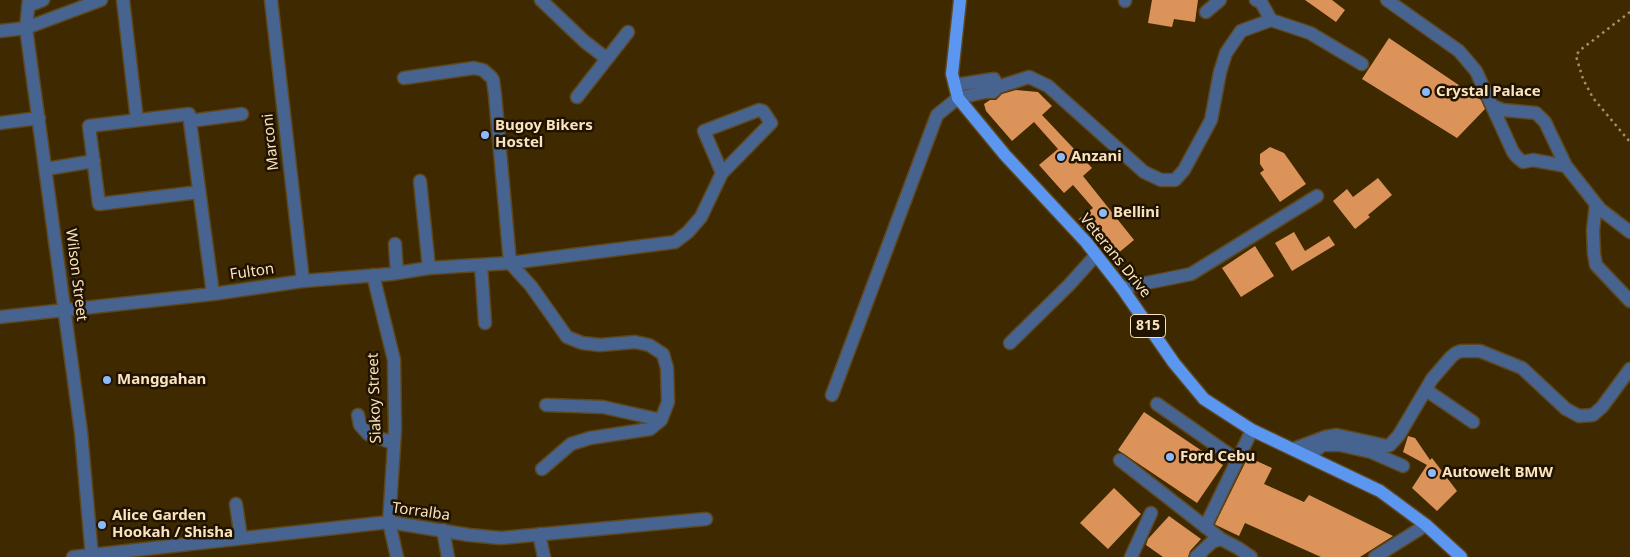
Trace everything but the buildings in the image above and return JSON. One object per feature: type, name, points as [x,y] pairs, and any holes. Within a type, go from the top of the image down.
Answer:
[{"type":"main road","name":"Veterans Drive","points":[[960,0],[952,74],[958,98],[1005,155],[1086,242],[1122,288],[1174,363],[1204,399],[1252,430],[1380,491],[1426,525],[1461,557]]},
{"type":"street","points":[[28,3],[43,0]]},
{"type":"street","points":[[0,31],[26,28],[101,0]]},
{"type":"street","points":[[123,0],[137,120]]},
{"type":"street","name":"Marconi","points":[[271,0],[303,281]]},
{"type":"street","points":[[540,0],[607,58]]},
{"type":"street","points":[[1206,12],[1220,0]]},
{"type":"street","points":[[1256,0],[1261,2],[1271,20]]},
{"type":"street","points":[[1387,0],[1459,51],[1476,71],[1514,152],[1523,162],[1533,160],[1566,166]]},
{"type":"street","name":"Wilson Street","points":[[28,3],[26,28],[81,432],[92,556]]},
{"type":"street","points":[[832,395],[937,114],[958,98],[993,92],[998,86],[1029,77],[1048,86],[1144,172],[1161,180],[1175,180],[1184,170],[1211,120],[1220,72],[1226,54],[1241,31],[1271,20],[1310,32],[1362,64]]},
{"type":"street","points":[[577,97],[628,32]]},
{"type":"street","points":[[404,78],[474,68],[485,72],[493,80],[510,263],[531,286],[567,337],[582,343],[600,345],[634,342],[649,345],[663,354],[667,368],[668,402],[661,420],[650,429],[590,438],[571,444],[542,469]]},
{"type":"street","points":[[955,85],[994,79],[998,86]]},
{"type":"street","points":[[1493,106],[1503,110],[1536,113],[1545,122],[1566,166],[1596,204],[1630,232]]},
{"type":"street","name":"Fulton","points":[[0,317],[213,294],[303,281],[397,273],[429,268],[510,263],[675,242],[688,232],[701,217],[722,172],[771,123],[763,111],[759,110],[704,131],[722,172]]},
{"type":"street","points":[[199,192],[99,204],[89,126],[189,114],[213,294]]},
{"type":"street","points":[[190,121],[242,114]]},
{"type":"street","points":[[0,123],[39,118]]},
{"type":"street","points":[[46,169],[94,161]]},
{"type":"street","points":[[420,181],[429,268]]},
{"type":"street","points":[[1122,288],[1190,274],[1316,196]]},
{"type":"street","points":[[1596,204],[1593,230],[1596,265],[1630,301]]},
{"type":"street","points":[[395,244],[397,273]]},
{"type":"street","points":[[1010,343],[1096,255]]},
{"type":"street","points":[[480,264],[485,323]]},
{"type":"street","name":"Siakoy Street","points":[[373,275],[394,360],[395,430],[389,522],[397,557]]},
{"type":"street","points":[[1293,449],[1325,437],[1337,435],[1386,446],[1390,445],[1399,435],[1432,380],[1456,353],[1480,351],[1522,368],[1566,409],[1580,416],[1593,415],[1602,407],[1630,370]]},
{"type":"street","points":[[1426,390],[1472,422]]},
{"type":"street","points":[[1157,404],[1237,460]]},
{"type":"street","points":[[546,405],[603,408],[661,420]]},
{"type":"street","points":[[358,415],[360,425],[368,434],[393,443]]},
{"type":"street","points":[[1205,526],[1252,430]]},
{"type":"street","points":[[1309,457],[1322,445],[1340,445],[1371,452],[1403,466]]},
{"type":"street","points":[[1120,460],[1221,538],[1251,557]]},
{"type":"street","points":[[236,504],[241,538]]},
{"type":"street","points":[[1131,557],[1152,513]]},
{"type":"street","name":"Torralba","points":[[73,557],[389,522],[500,538],[706,519]]},
{"type":"street","points":[[1375,557],[1426,525]]},
{"type":"street","points":[[443,530],[448,557]]},
{"type":"street","points":[[539,534],[544,557]]},
{"type":"street","points":[[1196,557],[1212,542],[1221,538]]},
{"type":"path","points":[[1630,12],[1579,51],[1576,56],[1583,79],[1593,98],[1630,142]]},
{"type":"place","name":"Crystal Palace","points":[[1426,92]]},
{"type":"place","name":"Bugoy Bikers Hostel","points":[[485,135]]},
{"type":"place","name":"Anzani","points":[[1061,157]]},
{"type":"place","name":"Bellini","points":[[1103,213]]},
{"type":"place","name":"Manggahan","points":[[107,380]]},
{"type":"place","name":"Ford Cebu","points":[[1170,457]]},
{"type":"place","name":"Autowelt BMW","points":[[1432,473]]},
{"type":"place","name":"Alice Garden Hookah / Shisha","points":[[102,525]]}]
